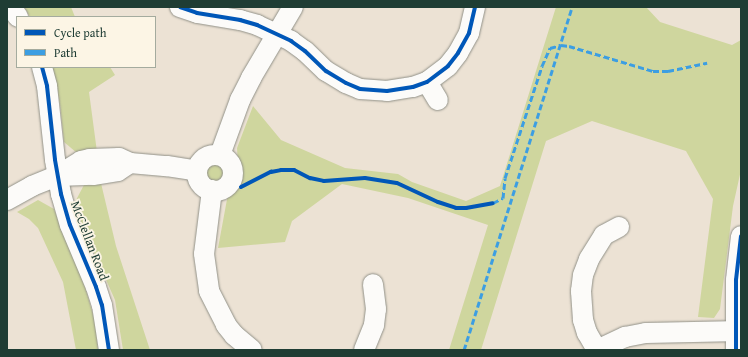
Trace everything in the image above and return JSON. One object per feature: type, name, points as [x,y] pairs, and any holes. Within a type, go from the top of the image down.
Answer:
[{"type":"street","points":[[11,7],[17,16]]},
{"type":"street","points":[[180,7],[197,13],[250,23],[290,41],[305,51],[337,78],[360,89],[387,91],[413,87],[427,82],[448,66],[458,53],[469,33],[475,7]]},
{"type":"street","points":[[220,155],[240,100],[251,78],[278,35],[293,7]]},
{"type":"street","name":"McClellan Road","points":[[42,68],[47,86],[57,176],[70,225],[92,276],[102,305],[109,350]]},
{"type":"street","points":[[427,82],[438,100]]},
{"type":"street","points":[[210,155],[220,155],[225,157],[232,166],[233,177],[231,182],[223,189],[212,190],[201,184],[197,171],[205,158],[210,155]]},
{"type":"street","points":[[7,200],[32,186],[57,176],[82,161],[90,159],[119,158],[130,163],[167,166],[197,171]]},
{"type":"street","points":[[212,190],[204,254],[209,291],[226,325],[234,335],[252,350]]},
{"type":"street","points":[[619,227],[604,235],[589,259],[583,275],[581,290],[583,320],[587,333],[597,350],[620,339],[646,333],[738,337],[736,280],[741,236]]},
{"type":"street","points":[[364,350],[374,325],[376,309],[373,284]]},
{"type":"green space","points":[[24,7],[71,7],[75,16],[29,16]]},
{"type":"green space","points":[[556,7],[646,7],[660,22],[732,45],[741,40],[741,170],[733,206],[720,309],[714,318],[698,317],[713,199],[686,151],[592,121],[546,141],[481,350],[449,350],[488,225],[408,198],[342,184],[292,221],[285,242],[218,248],[228,194],[237,185],[239,178],[237,148],[253,106],[281,140],[345,168],[398,174],[412,182],[466,201],[500,186]]},
{"type":"green space","points":[[52,68],[111,68],[115,75],[89,92],[97,152],[77,153],[64,142],[60,104]]},
{"type":"green space","points":[[216,160],[225,164],[229,173],[225,182],[216,186],[207,182],[203,173],[207,164]]},
{"type":"green space","points":[[100,179],[116,246],[150,350],[123,350],[115,300],[81,223],[75,202],[85,183]]},
{"type":"green space","points":[[38,200],[54,209],[85,287],[95,321],[98,350],[76,350],[63,282],[38,228],[29,219],[17,212]]},
{"type":"marked path","points":[[464,350],[572,7]]},
{"type":"marked path","points":[[493,203],[503,198],[505,178],[542,66],[550,48],[561,45],[569,46],[653,71],[668,71],[707,63]]},
{"type":"cycle path","points":[[180,7],[197,13],[240,20],[257,25],[291,41],[305,51],[326,71],[346,83],[360,89],[387,91],[413,87],[427,82],[448,66],[458,53],[469,33],[475,7]]},
{"type":"cycle path","points":[[42,68],[47,86],[55,160],[61,194],[70,225],[102,305],[109,350]]},
{"type":"cycle path","points":[[241,187],[271,172],[294,170],[310,178],[324,181],[365,178],[397,183],[438,202],[456,208],[466,208],[493,203]]},
{"type":"cycle path","points":[[736,350],[736,280],[741,236]]}]
